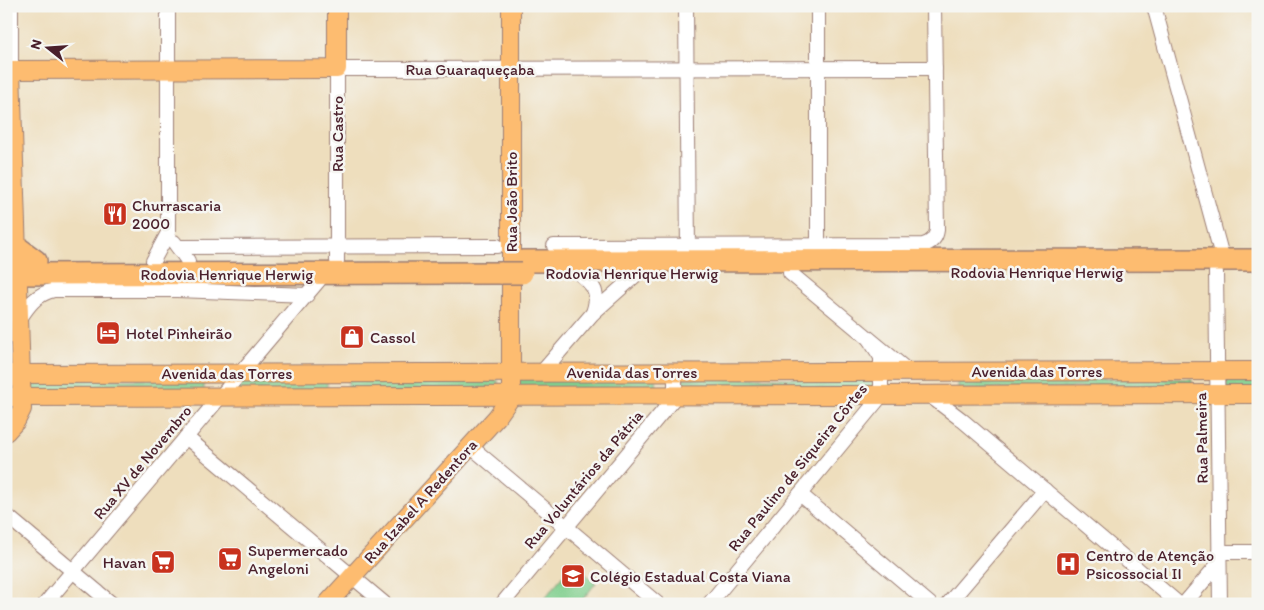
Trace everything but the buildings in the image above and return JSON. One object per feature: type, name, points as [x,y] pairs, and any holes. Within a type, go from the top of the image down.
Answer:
[{"type":"highway","name":"Rodovia Henrique Herwig","points":[[17,263],[153,261],[183,254],[333,260],[509,263],[688,253],[818,253],[1220,266],[1258,272]]},
{"type":"highway","name":"Rodovia Henrique Herwig","points":[[17,263],[65,274],[333,260]]},
{"type":"highway","name":"Rodovia Henrique Herwig","points":[[509,263],[579,273],[790,273],[1220,266],[1258,260]]},
{"type":"highway","points":[[65,274],[110,290]]},
{"type":"main road","name":"Rua Castro","points":[[337,6],[337,69]]},
{"type":"main road","name":"Rua João Brito","points":[[511,6],[511,397]]},
{"type":"main road","name":"Rua Guaraqueçaba","points":[[9,70],[337,69]]},
{"type":"main road","points":[[6,432],[20,416],[22,409],[14,398],[14,374],[19,320],[9,70]]},
{"type":"main road","points":[[1190,394],[1194,391],[1197,382],[1191,371]]},
{"type":"main road","name":"Avenida das Torres","points":[[14,374],[1258,371]]},
{"type":"main road","points":[[341,374],[335,378],[333,385],[335,392],[341,397]]},
{"type":"main road","name":"Avenida das Torres","points":[[14,398],[1258,394]]},
{"type":"main road","points":[[471,397],[477,400],[486,410],[488,416],[487,423],[476,440]]},
{"type":"main road","name":"Rua Izabel A Redentora","points":[[327,604],[502,411],[511,397]]},
{"type":"street","points":[[9,70],[12,6]]},
{"type":"street","points":[[153,261],[168,233],[168,6]]},
{"type":"street","points":[[554,246],[688,253],[686,6]]},
{"type":"street","points":[[818,6],[818,253],[923,245],[933,240],[937,233],[934,6]]},
{"type":"street","name":"Rua Palmeira","points":[[1154,6],[1220,266],[1217,371],[1220,604]]},
{"type":"street","name":"Rua Guaraqueçaba","points":[[337,69],[934,68]]},
{"type":"street","name":"Rua Castro","points":[[333,260],[337,69]]},
{"type":"street","points":[[168,233],[183,254]]},
{"type":"street","name":"Rua XV de Novembro","points":[[45,604],[307,295],[333,260]]},
{"type":"street","points":[[579,273],[595,289],[597,302],[594,313]]},
{"type":"street","points":[[542,372],[594,313],[638,273]]},
{"type":"street","points":[[790,273],[908,371]]},
{"type":"street","points":[[6,304],[19,320],[34,300],[54,290],[177,290],[307,295]]},
{"type":"street","name":"Rua Paulino de Siqueira Côrtes","points":[[710,604],[881,396],[880,357],[869,339]]},
{"type":"street","points":[[954,371],[953,396],[962,420]]},
{"type":"street","points":[[675,372],[675,397]]},
{"type":"street","points":[[852,396],[861,401],[865,411],[864,416]]},
{"type":"street","points":[[929,396],[962,420],[1179,604]]},
{"type":"street","name":"Rua Voluntários da Pátria","points":[[502,604],[675,397]]},
{"type":"street","points":[[186,437],[385,604]]},
{"type":"street","points":[[476,440],[566,526],[658,604]]},
{"type":"street","points":[[948,604],[1045,490]]},
{"type":"street","points":[[800,494],[930,604]]},
{"type":"street","points":[[6,515],[112,604]]},
{"type":"street","points":[[1184,604],[1219,557],[1258,552]]},
{"type":"green space","points":[[1258,375],[1258,391],[1226,391],[1226,376]]},
{"type":"green space","points":[[656,377],[657,392],[514,392],[516,378]]},
{"type":"green space","points":[[683,378],[876,378],[875,389],[683,393]]},
{"type":"green space","points":[[958,378],[1192,379],[1192,386],[958,390]]},
{"type":"green space","points":[[204,379],[204,392],[33,392],[33,380]]},
{"type":"green space","points":[[348,379],[498,380],[498,394],[348,394]]},
{"type":"green space","points":[[245,380],[327,380],[327,394],[234,394]]},
{"type":"green space","points":[[573,563],[596,583],[579,604],[540,604]]},
{"type":"place","name":"Churrascaria 2000","points":[[115,214]]},
{"type":"place","name":"Hotel Pinheirão","points":[[108,333]]},
{"type":"place","name":"Cassol","points":[[352,337]]},
{"type":"place","name":"Supermercado Angeloni","points":[[230,559]]},
{"type":"place","name":"Havan","points":[[163,562]]},
{"type":"place","name":"Centro de Atenção Psicossocial II","points":[[1068,564]]},
{"type":"place","name":"Colégio Estadual Costa Viana","points":[[573,576]]}]
